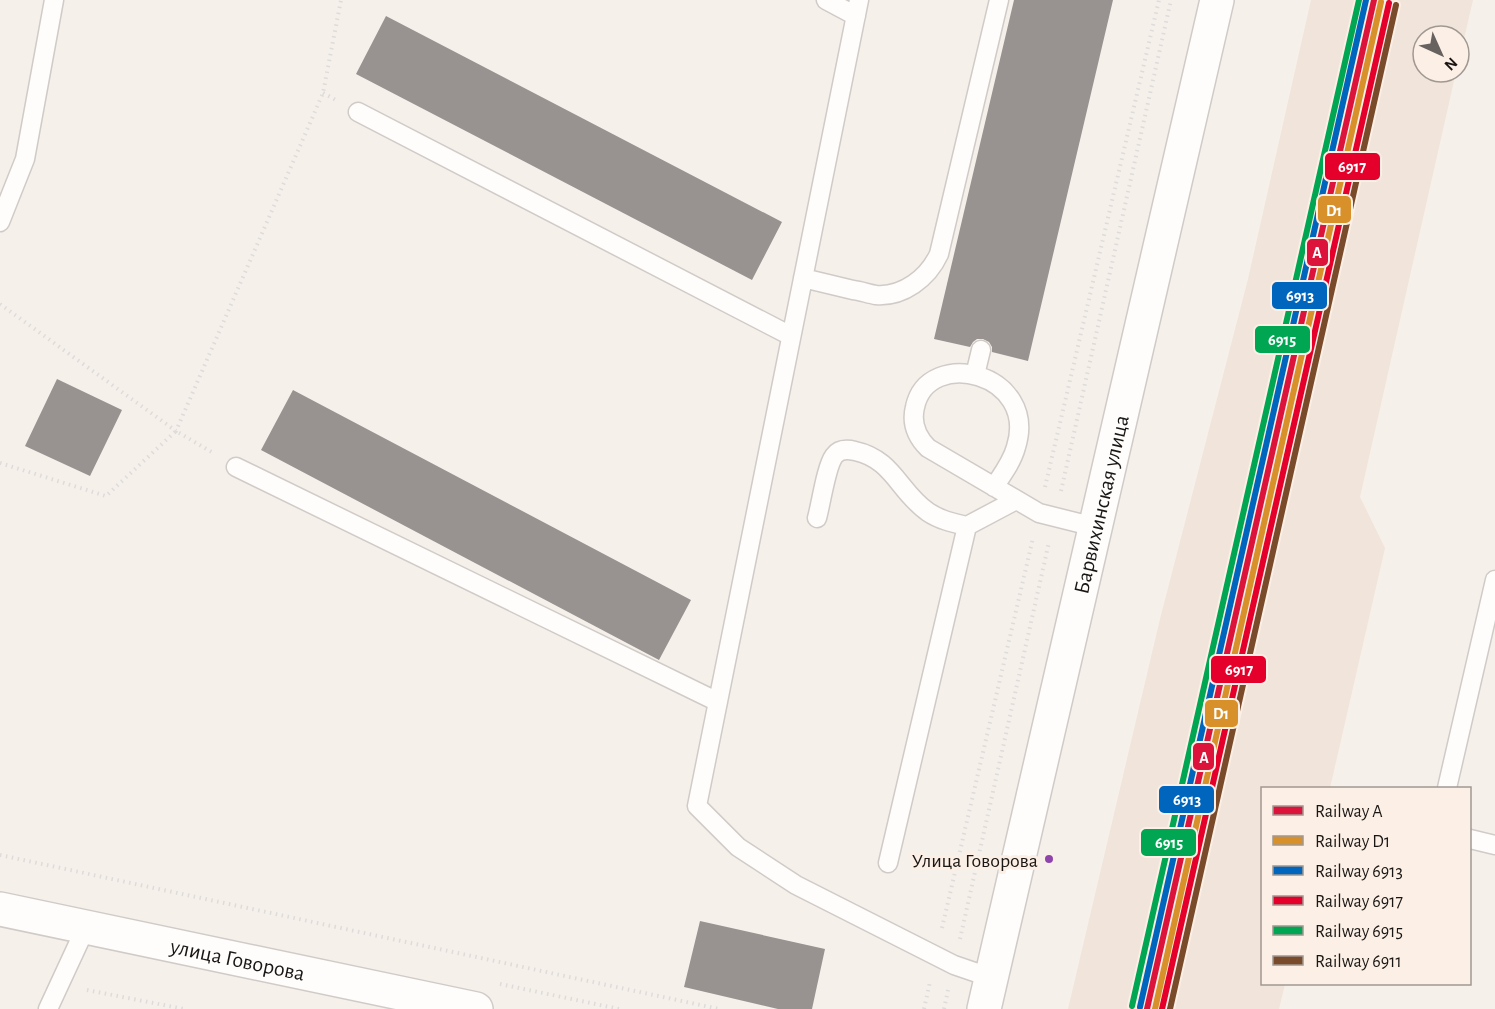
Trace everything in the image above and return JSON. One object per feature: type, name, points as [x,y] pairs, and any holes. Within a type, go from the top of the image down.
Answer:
[{"type":"street","name":"Барвихинская улица","points":[[988,994],[1217,0]]},
{"type":"street","name":"улица Говорова","points":[[0,909],[476,1009]]},
{"type":"lane","points":[[0,222],[25,159],[54,0]]},
{"type":"lane","points":[[826,0],[857,8],[697,806],[738,847],[796,885],[954,965],[988,994]]},
{"type":"lane","points":[[803,278],[877,295],[903,290],[928,273],[939,254],[999,0]]},
{"type":"lane","points":[[358,112],[791,336]]},
{"type":"lane","points":[[975,375],[981,350]]},
{"type":"lane","points":[[994,488],[1017,447],[1019,420],[1011,400],[1004,389],[988,379],[975,375],[960,373],[933,380],[925,388],[914,410],[914,424],[928,448],[994,488],[1039,513],[1095,527]]},
{"type":"lane","points":[[817,518],[830,463],[840,450],[848,449],[868,454],[882,463],[918,504],[946,521],[967,526],[1016,500]]},
{"type":"lane","points":[[236,467],[718,702]]},
{"type":"lane","points":[[888,863],[967,526]]},
{"type":"lane","points":[[1447,787],[1495,580]]},
{"type":"lane","points":[[1471,839],[1495,845]]},
{"type":"lane","points":[[48,1009],[86,927]]},
{"type":"path","points":[[0,463],[106,496],[176,431],[323,93],[341,0]]},
{"type":"path","points":[[944,1009],[1171,0]]},
{"type":"path","points":[[0,304],[176,431],[236,467]]},
{"type":"path","points":[[0,855],[719,1009]]},
{"type":"path","points":[[59,985],[184,1009]]},
{"type":"shaded area","points":[[1311,0],[1473,0],[1467,24],[1411,24],[1411,84],[1453,84],[1360,497],[1385,548],[1330,787],[1261,787],[1261,985],[1285,985],[1279,1009],[1068,1009],[1160,619],[1248,279]]},
{"type":"building","points":[[1014,0],[1113,0],[1028,361],[992,352],[989,342],[983,339],[977,339],[970,347],[934,339]]},
{"type":"building","points":[[386,16],[782,222],[752,280],[356,74]]},
{"type":"building","points":[[57,379],[122,410],[90,476],[25,446]]},
{"type":"building","points":[[293,390],[691,600],[659,660],[261,450]]},
{"type":"building","points":[[700,921],[825,949],[812,1009],[778,1009],[684,987]]},
{"type":"rail line","name":"6915","points":[[1132,1006],[1359,0]]},
{"type":"rail line","name":"6913","points":[[1140,1007],[1366,0]]},
{"type":"rail line","name":"A","points":[[1147,1009],[1374,0]]},
{"type":"rail line","name":"D1","points":[[1155,1009],[1381,2]]},
{"type":"rail line","name":"6917","points":[[1162,1009],[1389,3]]},
{"type":"rail line","name":"6911","points":[[1170,1009],[1396,5]]},
{"type":"place","name":"Улица Говорова","points":[[1049,859]]}]
